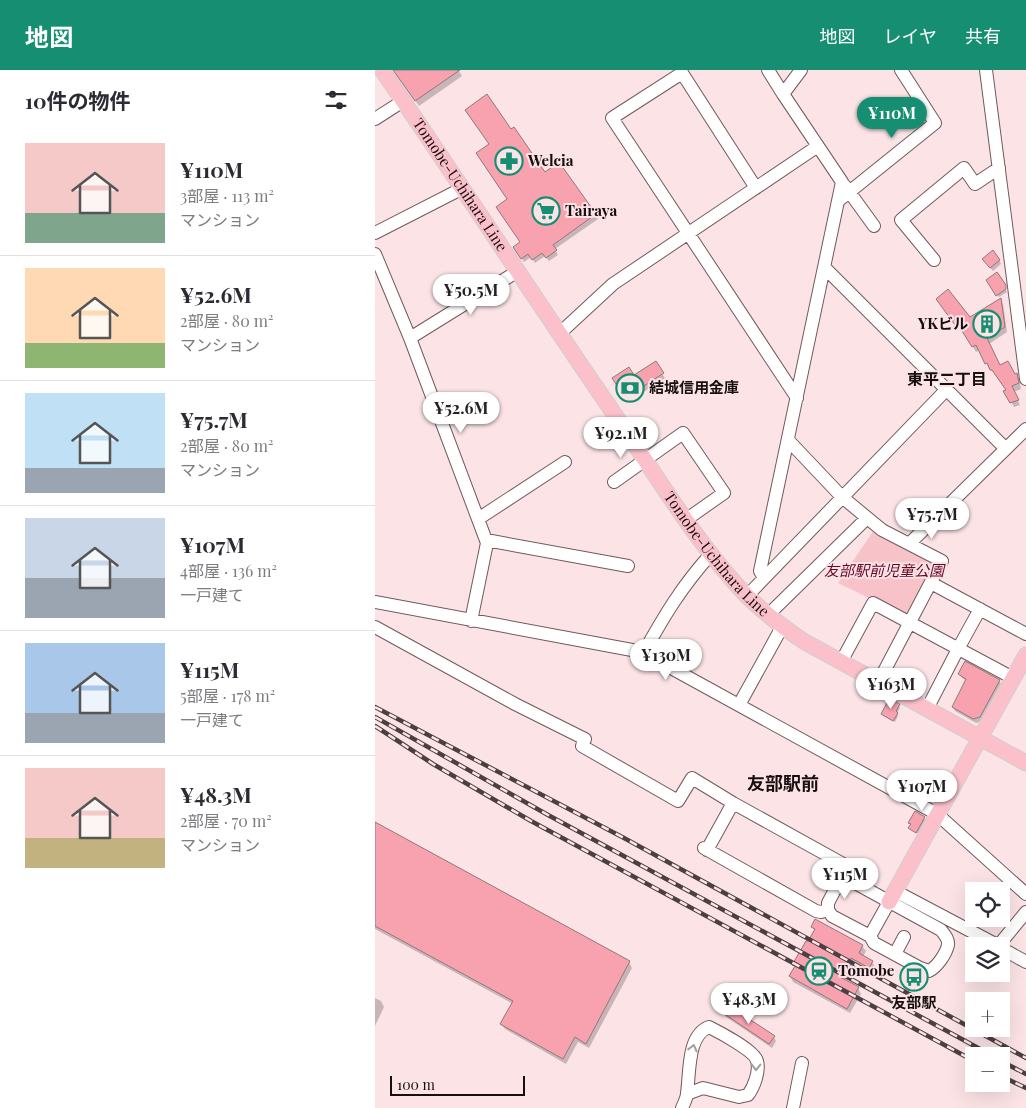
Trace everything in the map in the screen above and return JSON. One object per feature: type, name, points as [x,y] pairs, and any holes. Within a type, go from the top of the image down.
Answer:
[{"type":"main road","name":"Tomobe-Uchihara Line","points":[[382,70],[463,188],[559,334],[711,554],[747,596],[782,627],[841,662],[1026,762]]},
{"type":"main road","points":[[892,897],[1026,655]]},
{"type":"street","points":[[768,70],[874,226]]},
{"type":"street","points":[[783,94],[801,70]]},
{"type":"street","points":[[764,578],[760,571],[838,201],[846,187],[935,123],[901,70]]},
{"type":"street","points":[[986,70],[1026,378]]},
{"type":"street","points":[[756,188],[682,73],[613,118],[797,398]]},
{"type":"street","points":[[375,119],[403,101]]},
{"type":"street","points":[[559,334],[613,284],[818,146]]},
{"type":"street","points":[[934,260],[901,220],[964,168],[975,184],[999,168]]},
{"type":"street","points":[[375,233],[463,188]]},
{"type":"street","points":[[375,254],[410,338],[487,543],[471,621]]},
{"type":"street","points":[[824,268],[1005,448]]},
{"type":"street","points":[[410,338],[518,271]]},
{"type":"street","points":[[747,596],[947,389]]},
{"type":"street","points":[[909,543],[1026,429]]},
{"type":"street","points":[[614,482],[645,458],[683,433],[724,493],[687,519]]},
{"type":"street","points":[[788,440],[842,497],[882,530],[942,561],[879,681]]},
{"type":"street","points":[[478,519],[565,462]]},
{"type":"street","points":[[768,615],[867,518]]},
{"type":"street","points":[[486,540],[628,566]]},
{"type":"street","points":[[643,654],[671,604],[696,570],[711,554]]},
{"type":"street","points":[[931,583],[1026,634]]},
{"type":"street","points":[[375,602],[633,650],[653,658],[937,814],[1026,894]]},
{"type":"street","points":[[841,662],[873,603],[1013,678]]},
{"type":"street","points":[[928,708],[957,649],[980,609]]},
{"type":"street","points":[[375,627],[515,704],[585,739],[582,746],[678,801],[692,778],[845,865],[844,878],[841,880],[828,904],[828,910],[832,916],[870,936],[875,943],[929,971],[937,966],[948,946],[948,942],[941,930],[892,897]]},
{"type":"street","points":[[739,705],[782,627]]},
{"type":"street","points":[[733,803],[705,849],[816,911],[828,910]]},
{"type":"street","points":[[844,878],[892,897],[978,937]]},
{"type":"street","points":[[870,936],[892,897]]},
{"type":"street","points":[[1007,937],[1026,912]]},
{"type":"street","points":[[895,954],[904,937]]},
{"type":"street","points":[[1010,953],[1026,962]]},
{"type":"street","points":[[682,1108],[687,1094],[688,1074],[699,1032],[709,1027],[755,1056],[758,1062],[752,1090],[748,1095],[739,1097],[703,1088],[695,1083],[688,1074]]},
{"type":"street","points":[[793,1108],[802,1063]]},
{"type":"street","points":[[687,1094],[703,1088]]},
{"type":"green space","name":"友部駅前児童公園","points":[[874,530],[936,564],[908,617],[838,583]]},
{"type":"building","points":[[393,70],[460,70],[415,101]]},
{"type":"building","points":[[487,94],[511,129],[514,127],[545,172],[559,162],[596,214],[553,245],[557,250],[546,258],[542,253],[532,260],[528,254],[521,259],[513,247],[520,242],[496,207],[507,199],[476,153],[489,144],[465,110]]},
{"type":"building","points":[[993,250],[1000,260],[990,268],[982,259]]},
{"type":"building","points":[[997,272],[1006,285],[1006,289],[996,296],[986,280]]},
{"type":"building","points":[[948,289],[970,317],[1001,298],[1005,327],[987,338],[1000,365],[1008,361],[1015,374],[1017,373],[1019,383],[1012,386],[1019,400],[1010,403],[1003,391],[1006,390],[992,370],[990,370],[987,363],[985,364],[976,345],[972,347],[957,323],[955,325],[936,299]]},
{"type":"building","name":"結城信用金庫","points":[[656,361],[664,373],[625,398],[612,378],[629,367],[634,375]]},
{"type":"building","points":[[965,661],[1000,680],[980,717],[973,719],[952,707],[966,679],[958,674]]},
{"type":"building","points":[[889,699],[900,704],[896,711],[898,713],[893,721],[881,714]]},
{"type":"building","points":[[915,811],[925,817],[916,833],[908,828],[911,824],[908,823]]},
{"type":"building","points":[[375,822],[630,961],[586,1044],[575,1037],[563,1059],[500,1024],[513,1001],[375,926]]},
{"type":"building","points":[[815,919],[863,945],[859,953],[873,961],[869,968],[851,958],[840,977],[859,987],[847,1009],[789,976],[795,966],[792,965],[815,929],[811,927]]},
{"type":"building","points":[[728,1005],[775,1036],[769,1044],[723,1013]]},
{"type":"railway","points":[[375,707],[624,838],[1026,1058]]},
{"type":"railway","points":[[375,717],[548,815],[976,1047]]},
{"type":"railway","points":[[375,726],[433,764],[531,821],[965,1056]]},
{"type":"railway","points":[[1010,1066],[1026,1074]]},
{"type":"railway","points":[[1010,1080],[1026,1088]]},
{"type":"place","name":"Welcia","points":[[509,161]]},
{"type":"place","name":"Tairaya","points":[[546,211]]},
{"type":"place","name":"YKビル","points":[[987,324]]},
{"type":"place","name":"結城信用金庫","points":[[630,388]]},
{"type":"place","name":"Tomobe","points":[[819,971]]},
{"type":"place","name":"友部駅","points":[[914,977]]},
{"type":"district","name":"東平二丁目","points":[[947,379]]},
{"type":"district","name":"友部駅前","points":[[783,784]]}]
